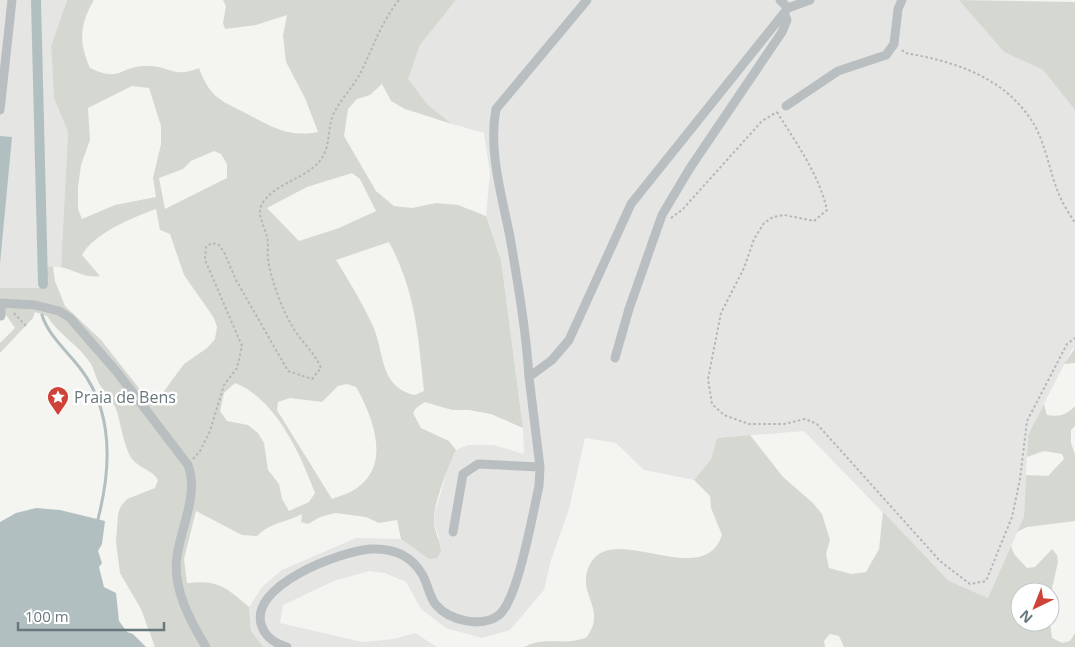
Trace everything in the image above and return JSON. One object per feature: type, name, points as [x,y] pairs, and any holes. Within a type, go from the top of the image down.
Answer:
[{"type":"street","points":[[0,110],[12,0]]},
{"type":"street","points":[[287,647],[273,641],[264,632],[260,623],[260,612],[265,601],[275,588],[289,580],[353,551],[386,549],[402,554],[414,563],[434,601],[448,614],[473,622],[488,620],[499,615],[507,606],[516,583],[538,486],[540,467],[524,320],[497,168],[493,124],[496,109],[587,0]]},
{"type":"street","points":[[615,358],[662,215],[690,168],[782,32],[787,20],[786,10],[780,0]]},
{"type":"street","points":[[529,377],[552,360],[569,340],[631,204],[786,10],[810,0]]},
{"type":"street","points":[[785,107],[838,72],[886,55],[894,44],[898,9],[902,0]]},
{"type":"street","points":[[1,316],[1,303],[35,305],[59,311],[70,318],[117,372],[188,465],[192,475],[192,488],[177,556],[176,574],[184,604],[206,647]]},
{"type":"street","points":[[453,532],[463,474],[478,464],[540,467]]},
{"type":"path","points":[[188,465],[200,451],[210,431],[224,385],[236,368],[242,346],[205,260],[206,246],[212,243],[219,245],[224,252],[236,280],[288,371],[312,379],[321,368],[312,351],[298,337],[284,307],[268,260],[268,244],[260,217],[261,205],[269,196],[313,169],[324,155],[329,143],[328,130],[333,116],[361,72],[387,16],[399,0]]},
{"type":"path","points":[[894,44],[905,53],[939,58],[973,70],[1005,92],[1030,118],[1042,143],[1060,197],[1075,224]]},
{"type":"path","points":[[659,226],[682,210],[762,121],[785,107]]},
{"type":"path","points":[[777,112],[807,161],[824,196],[827,210],[814,221],[784,215],[772,217],[764,223],[754,239],[744,268],[721,313],[708,379],[712,404],[724,415],[749,424],[784,424],[805,420],[817,424],[940,561],[970,584],[986,581],[1012,516],[1020,480],[1027,421],[1067,344],[1075,338]]},
{"type":"path","points":[[13,312],[26,326]]},
{"type":"shaded area","points":[[0,0],[67,0],[51,46],[54,98],[68,132],[61,267],[45,267],[44,288],[0,288]]},
{"type":"shaded area","points":[[67,0],[94,0],[83,26],[82,34],[86,59],[90,68],[114,74],[131,68],[146,66],[161,67],[177,72],[199,68],[208,87],[219,99],[226,103],[283,131],[291,133],[318,132],[305,98],[286,62],[283,36],[287,15],[256,25],[225,29],[223,23],[226,6],[223,0],[456,0],[420,45],[408,79],[428,105],[452,124],[405,109],[391,101],[382,84],[370,95],[357,99],[348,109],[344,136],[376,191],[394,206],[412,208],[436,203],[458,205],[486,216],[501,260],[523,428],[491,414],[469,410],[452,410],[425,402],[416,408],[413,413],[421,428],[449,441],[456,450],[442,485],[434,514],[434,524],[441,551],[437,558],[429,559],[401,539],[397,520],[379,523],[366,517],[335,513],[320,517],[308,524],[301,522],[302,514],[273,525],[257,536],[242,535],[196,511],[184,559],[187,583],[214,584],[234,594],[249,607],[251,631],[263,647],[155,647],[141,609],[120,573],[116,542],[118,514],[121,506],[127,499],[155,488],[158,480],[130,456],[124,441],[117,411],[99,383],[91,364],[47,316],[35,312],[33,318],[0,353],[0,343],[15,328],[6,315],[0,316],[0,288],[44,288],[43,266],[53,267],[55,281],[65,306],[101,340],[153,406],[184,364],[207,348],[215,339],[217,327],[214,318],[184,275],[170,234],[160,230],[156,209],[115,227],[88,247],[82,255],[100,276],[85,275],[61,267],[68,132],[54,98],[51,46]],"holes":[[[132,86],[149,88],[161,126],[161,144],[153,178],[156,197],[115,205],[82,219],[78,209],[78,187],[81,165],[90,140],[88,108]],[[214,151],[221,154],[227,164],[227,178],[165,209],[159,178],[183,169],[191,161]],[[352,173],[360,179],[376,211],[339,228],[299,241],[267,208],[307,187]],[[389,242],[405,279],[410,297],[417,333],[424,391],[415,395],[403,391],[394,384],[384,366],[372,324],[336,260]],[[235,383],[250,391],[263,402],[285,430],[302,462],[315,493],[309,502],[289,511],[282,499],[279,484],[268,470],[264,443],[258,433],[248,425],[227,421],[220,411],[224,393]],[[347,384],[356,387],[368,411],[376,439],[374,466],[368,478],[354,490],[332,499],[277,410],[278,402],[290,398],[322,402],[338,386]]]},
{"type":"shaded area","points":[[456,0],[960,0],[1004,52],[1043,70],[1075,110],[1075,348],[1072,349],[1028,435],[1024,517],[988,598],[949,581],[804,431],[717,438],[711,459],[694,480],[644,470],[616,443],[585,438],[569,509],[551,560],[544,590],[510,630],[482,638],[446,628],[421,609],[406,582],[385,573],[369,571],[334,581],[283,605],[280,623],[362,642],[394,639],[415,633],[437,647],[263,647],[259,644],[251,631],[249,607],[262,587],[282,570],[356,538],[401,539],[422,554],[439,538],[434,522],[435,513],[449,464],[456,450],[468,445],[494,445],[524,454],[523,428],[501,260],[486,216],[490,173],[484,133],[452,124],[428,105],[407,79],[420,45]]},
{"type":"shaded area","points":[[959,0],[1075,2],[1075,110],[1043,70],[1004,52]]},
{"type":"shaded area","points":[[0,136],[12,137],[0,264]]},
{"type":"shaded area","points":[[1075,348],[1075,363],[1064,364]]},
{"type":"shaded area","points":[[1044,404],[1047,415],[1052,416],[1062,415],[1075,406],[1075,426],[1071,430],[1071,443],[1075,454],[1075,521],[1027,527],[1017,532],[1024,517],[1026,475],[1048,476],[1064,459],[1062,454],[1044,451],[1027,457],[1028,435]]},
{"type":"shaded area","points":[[750,435],[783,477],[813,503],[822,514],[830,540],[826,554],[829,568],[851,574],[866,572],[879,549],[883,512],[949,581],[988,598],[1011,546],[1014,554],[1027,568],[1035,567],[1052,549],[1057,555],[1058,562],[1053,582],[1010,582],[1010,632],[1051,632],[1052,638],[1062,643],[1070,641],[1075,633],[1075,647],[844,647],[839,636],[830,634],[824,641],[825,647],[524,647],[540,642],[571,641],[587,637],[593,626],[594,613],[587,587],[587,572],[590,564],[601,552],[618,549],[678,558],[697,557],[712,551],[722,535],[711,508],[710,496],[694,480],[711,459],[717,438]]},
{"type":"shaded area","points":[[36,508],[60,510],[105,521],[102,544],[98,551],[102,563],[99,567],[104,587],[116,593],[119,621],[127,632],[133,634],[146,647],[0,647],[0,522],[16,513]]},
{"type":"waterway","points":[[36,0],[43,284]]},
{"type":"waterway","points":[[42,315],[53,336],[80,368],[91,385],[99,403],[107,441],[107,461],[98,519]]},
{"type":"place","name":"Praia de Bens","points":[[58,416]]}]
